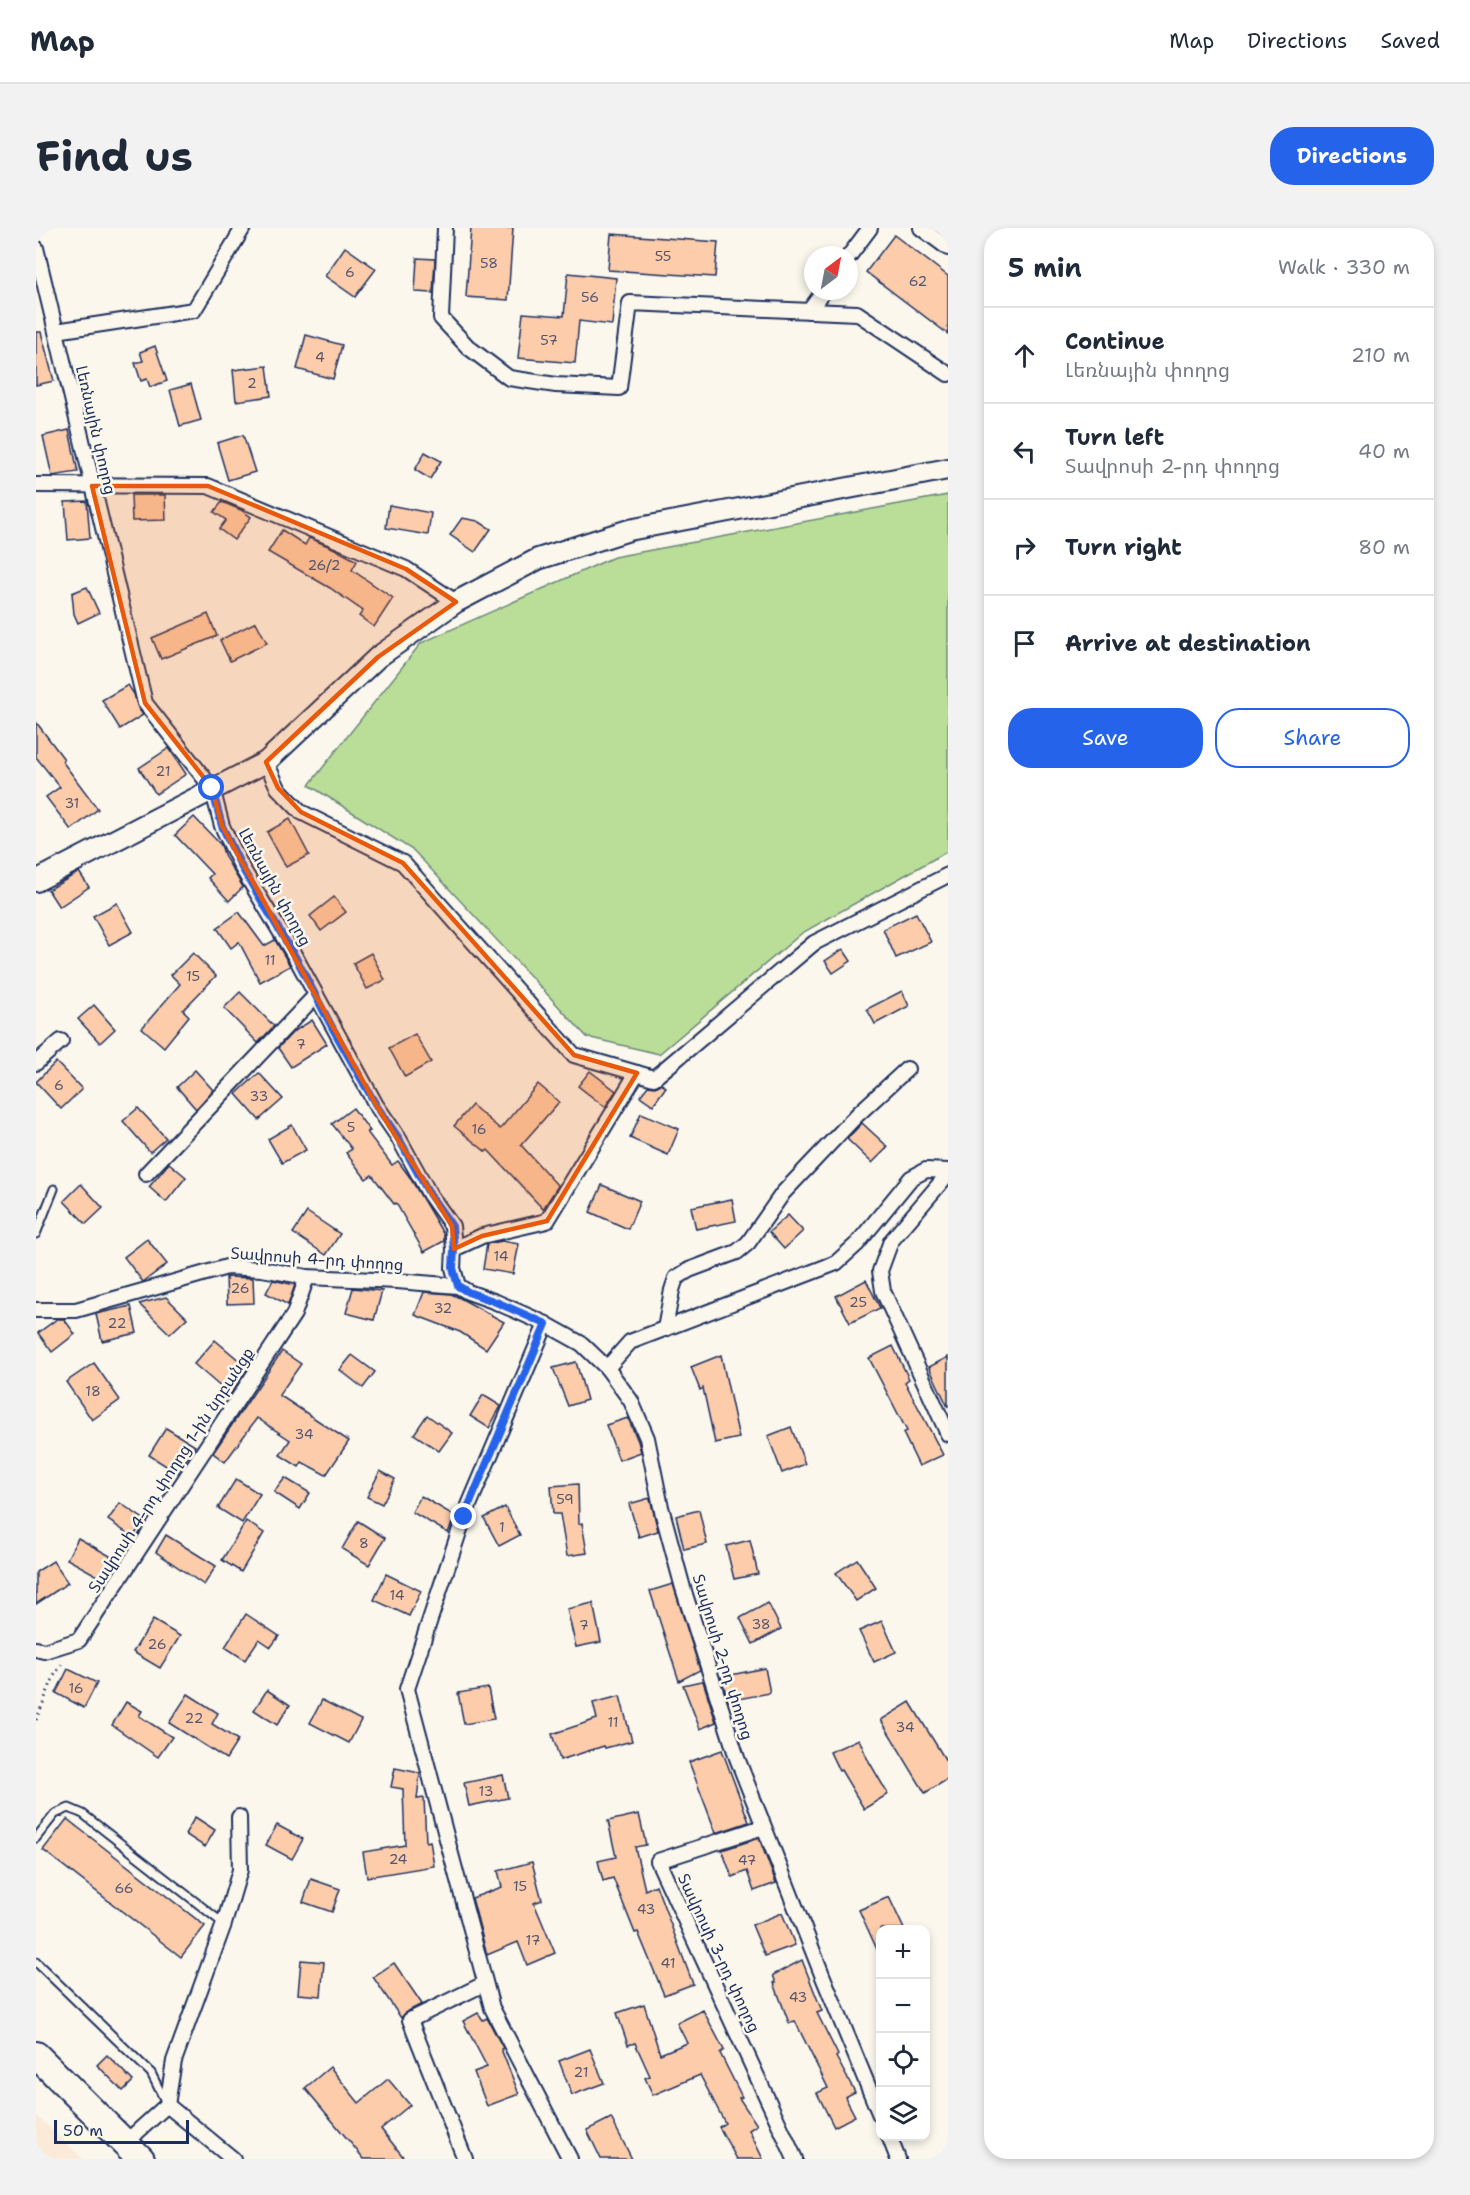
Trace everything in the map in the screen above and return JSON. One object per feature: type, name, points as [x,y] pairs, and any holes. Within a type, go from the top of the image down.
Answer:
[{"type":"highway","points":[[36,2055],[133,2151]]},
{"type":"street","points":[[56,331],[194,310],[243,228]]},
{"type":"street","points":[[445,228],[441,318],[468,347],[509,378],[556,385],[619,388],[630,303],[857,313],[948,374]]},
{"type":"street","points":[[856,246],[870,228]]},
{"type":"street","points":[[921,228],[948,248]]},
{"type":"street","name":"Լեռնային փողոց","points":[[36,248],[38,269],[56,331],[146,703],[212,788],[222,826],[242,868],[296,958],[376,1105],[398,1137],[430,1195],[452,1226],[453,1268],[458,1286]]},
{"type":"street","points":[[809,311],[817,300]]},
{"type":"street","points":[[36,881],[266,762],[378,657],[456,602],[538,559],[629,530],[948,469]]},
{"type":"street","points":[[36,485],[208,486],[406,569],[456,602]]},
{"type":"street","points":[[266,762],[278,788],[301,812],[403,863],[574,1055],[654,1078],[814,943],[948,875]]},
{"type":"street","points":[[146,1174],[316,995]]},
{"type":"street","points":[[36,1063],[61,1041]]},
{"type":"street","points":[[665,1329],[676,1278],[689,1270],[737,1252],[748,1243],[783,1192],[858,1114],[907,1069]]},
{"type":"street","points":[[454,1249],[482,1236],[547,1221],[637,1073]]},
{"type":"street","points":[[607,1368],[630,1342],[836,1263],[857,1244],[911,1178],[926,1170],[948,1173]]},
{"type":"street","points":[[948,1173],[891,1240],[880,1271],[883,1291],[948,1434]]},
{"type":"street","name":"Տավրոսի 4-րդ փողոց","points":[[36,1310],[76,1310],[227,1267],[262,1269],[307,1277],[458,1286]]},
{"type":"street","name":"Տավրոսի 4-րդ փողոց 1-ին նրբանցք","points":[[79,1640],[294,1314],[307,1277]]},
{"type":"street","name":"Տավրոսի 2-րդ փողոց","points":[[458,1286],[546,1324],[582,1344],[607,1368],[631,1401],[647,1438],[661,1507],[700,1646],[737,1758],[876,2105]]},
{"type":"street","points":[[546,1324],[464,1517],[407,1689],[483,1984],[492,2008],[570,2159]]},
{"type":"street","points":[[36,1650],[44,1651],[79,1640]]},
{"type":"street","points":[[133,2151],[167,2105],[174,2061],[224,1924],[240,1870],[239,1817]]},
{"type":"street","name":"Տավրոսի 3-րդ փողոց","points":[[763,1827],[658,1861],[795,2159]]},
{"type":"street","points":[[465,2159],[410,2020],[483,1984]]},
{"type":"street","points":[[167,2105],[233,2159]]},
{"type":"street","points":[[891,2141],[898,2159]]},
{"type":"lane","points":[[36,1234],[54,1189]]},
{"type":"lane","points":[[36,1838],[55,1814],[69,1808],[83,1814],[224,1924]]},
{"type":"lane","points":[[36,1962],[151,2073],[167,2105]]},
{"type":"path","points":[[36,1720],[54,1676],[79,1640]]},
{"type":"highlighted area","points":[[92,486],[208,486],[406,569],[456,602],[378,657],[266,762],[278,788],[301,812],[403,863],[574,1055],[637,1073],[547,1221],[482,1236],[454,1249],[452,1226],[376,1105],[222,826],[212,788],[145,703]]},
{"type":"shaded area","points":[[36,2115],[83,2159],[36,2159]]},
{"type":"green space","points":[[948,495],[948,851],[802,933],[659,1054],[587,1037],[414,851],[309,785],[421,643],[614,557]]},
{"type":"building","points":[[471,228],[513,228],[508,300],[466,297]]},
{"type":"building","points":[[611,234],[718,242],[715,277],[608,270]]},
{"type":"building","points":[[894,235],[948,276],[948,334],[866,272]]},
{"type":"building","points":[[345,247],[376,269],[355,297],[325,276]]},
{"type":"building","points":[[417,258],[435,259],[433,293],[415,292]]},
{"type":"building","points":[[568,273],[616,278],[612,325],[579,321],[575,363],[518,358],[523,313],[564,316]]},
{"type":"building","points":[[36,332],[41,332],[54,381],[36,385]]},
{"type":"building","points":[[306,335],[342,345],[333,379],[297,369]]},
{"type":"building","points":[[155,346],[167,381],[150,387],[147,379],[141,381],[135,363],[143,361],[140,352]]},
{"type":"building","points":[[267,366],[271,396],[236,401],[233,370]]},
{"type":"building","points":[[191,384],[201,420],[180,426],[170,390]]},
{"type":"building","points":[[69,430],[78,472],[52,476],[43,436]]},
{"type":"building","points":[[243,435],[255,472],[228,480],[217,443]]},
{"type":"building","points":[[425,452],[441,461],[430,479],[415,470]]},
{"type":"building","points":[[131,495],[165,495],[166,520],[132,521]]},
{"type":"building","points":[[87,501],[90,538],[68,540],[65,502]]},
{"type":"building","points":[[222,502],[251,517],[234,540],[219,529],[226,520],[214,512]]},
{"type":"building","points":[[389,505],[431,513],[428,535],[386,528]]},
{"type":"building","points":[[462,518],[478,521],[491,529],[475,552],[450,535]]},
{"type":"building","points":[[282,530],[305,545],[309,538],[357,561],[352,570],[393,598],[374,627],[359,616],[363,611],[330,588],[268,552]]},
{"type":"building","points":[[87,587],[99,613],[78,623],[74,614],[72,593]]},
{"type":"building","points":[[208,614],[217,636],[161,659],[152,638]]},
{"type":"building","points":[[256,622],[267,643],[230,661],[220,640]]},
{"type":"building","points":[[128,685],[143,715],[120,729],[102,700]]},
{"type":"building","points":[[36,722],[98,809],[71,830],[46,797],[60,787],[36,757]]},
{"type":"building","points":[[169,748],[186,774],[156,794],[139,768]]},
{"type":"building","points":[[194,817],[221,845],[225,857],[243,887],[229,901],[208,878],[212,874],[175,835]]},
{"type":"building","points":[[290,819],[309,855],[286,867],[267,832]]},
{"type":"building","points":[[79,872],[89,887],[59,907],[48,890]]},
{"type":"building","points":[[334,897],[346,912],[321,931],[310,916]]},
{"type":"building","points":[[117,903],[133,932],[109,945],[93,916]]},
{"type":"building","points":[[239,912],[264,946],[275,940],[290,966],[260,982],[239,942],[231,948],[217,928]]},
{"type":"building","points":[[916,913],[931,942],[896,958],[883,929]]},
{"type":"building","points":[[843,949],[851,961],[833,973],[825,961]]},
{"type":"building","points":[[193,953],[216,976],[183,1010],[189,1016],[164,1047],[142,1028],[180,984],[171,975]]},
{"type":"building","points":[[371,953],[385,980],[367,989],[353,963]]},
{"type":"building","points":[[902,991],[909,1006],[875,1024],[867,1009]]},
{"type":"building","points":[[240,992],[274,1026],[258,1043],[224,1008]]},
{"type":"building","points":[[94,1005],[115,1029],[100,1043],[78,1019]]},
{"type":"building","points":[[312,1020],[327,1044],[291,1067],[278,1048],[293,1032]]},
{"type":"building","points":[[415,1034],[431,1062],[405,1077],[389,1048]]},
{"type":"building","points":[[56,1062],[82,1089],[61,1109],[36,1082]]},
{"type":"building","points":[[195,1070],[213,1090],[196,1109],[177,1087]]},
{"type":"building","points":[[590,1071],[616,1091],[605,1107],[578,1086]]},
{"type":"building","points":[[259,1073],[283,1099],[259,1120],[236,1094]]},
{"type":"building","points":[[538,1084],[559,1102],[521,1145],[558,1186],[543,1209],[488,1150],[486,1152],[454,1126],[472,1105],[500,1129]]},
{"type":"building","points":[[661,1084],[666,1087],[653,1105],[640,1096],[648,1086],[655,1087]]},
{"type":"building","points":[[138,1108],[166,1138],[150,1152],[123,1121]]},
{"type":"building","points":[[353,1108],[370,1131],[367,1132],[392,1165],[398,1161],[409,1176],[444,1235],[444,1241],[424,1252],[396,1203],[394,1204],[372,1175],[366,1179],[346,1153],[352,1149],[332,1124]]},
{"type":"building","points":[[641,1113],[679,1129],[668,1155],[630,1138]]},
{"type":"building","points":[[862,1123],[888,1147],[872,1163],[847,1139]]},
{"type":"building","points":[[292,1125],[306,1150],[282,1163],[268,1139]]},
{"type":"building","points":[[169,1163],[186,1177],[166,1202],[149,1187]]},
{"type":"building","points":[[81,1184],[103,1208],[86,1224],[64,1201]]},
{"type":"building","points":[[602,1185],[640,1201],[628,1229],[590,1212]]},
{"type":"building","points":[[732,1199],[736,1221],[696,1229],[691,1207]]},
{"type":"building","points":[[307,1212],[340,1234],[326,1255],[293,1233]]},
{"type":"building","points":[[788,1215],[803,1231],[784,1249],[769,1232]]},
{"type":"building","points":[[147,1239],[167,1264],[143,1282],[124,1257]]},
{"type":"building","points":[[502,1241],[519,1244],[513,1274],[483,1269],[487,1244]]},
{"type":"building","points":[[226,1277],[253,1278],[254,1303],[227,1304]]},
{"type":"building","points":[[273,1280],[295,1285],[288,1305],[266,1293]]},
{"type":"building","points":[[866,1280],[880,1308],[850,1323],[836,1296]]},
{"type":"building","points":[[353,1288],[382,1291],[374,1320],[346,1313]]},
{"type":"building","points":[[424,1292],[451,1294],[504,1322],[486,1349],[460,1332],[415,1315]]},
{"type":"building","points":[[166,1297],[187,1318],[170,1334],[139,1304]]},
{"type":"building","points":[[131,1306],[137,1333],[102,1341],[96,1314]]},
{"type":"building","points":[[57,1319],[64,1319],[75,1334],[52,1352],[38,1333]]},
{"type":"building","points":[[215,1340],[248,1368],[230,1395],[194,1364]]},
{"type":"building","points":[[893,1346],[909,1379],[905,1382],[943,1455],[919,1466],[903,1433],[907,1431],[869,1358]]},
{"type":"building","points":[[282,1351],[301,1364],[279,1395],[349,1441],[326,1475],[302,1462],[299,1467],[280,1455],[290,1440],[257,1418],[225,1462],[213,1453]]},
{"type":"building","points":[[352,1355],[375,1372],[363,1388],[340,1370]]},
{"type":"building","points":[[721,1355],[739,1438],[715,1443],[703,1388],[700,1390],[691,1367]]},
{"type":"building","points":[[948,1357],[948,1407],[929,1367]]},
{"type":"building","points":[[576,1362],[587,1400],[568,1406],[553,1368]]},
{"type":"building","points":[[94,1363],[120,1400],[92,1420],[66,1382]]},
{"type":"building","points":[[483,1395],[501,1406],[489,1428],[470,1416]]},
{"type":"building","points":[[427,1415],[452,1433],[439,1451],[414,1434]]},
{"type":"building","points":[[628,1418],[641,1452],[619,1460],[606,1425]]},
{"type":"building","points":[[791,1427],[805,1464],[782,1473],[768,1436]]},
{"type":"building","points":[[166,1428],[195,1446],[177,1473],[149,1455]]},
{"type":"building","points":[[380,1471],[395,1479],[382,1504],[367,1497]]},
{"type":"building","points":[[285,1478],[310,1493],[300,1509],[274,1492]]},
{"type":"building","points":[[236,1479],[260,1494],[242,1523],[218,1508]]},
{"type":"building","points":[[578,1484],[579,1524],[582,1523],[587,1553],[567,1556],[560,1514],[553,1514],[551,1486]]},
{"type":"building","points":[[421,1496],[455,1516],[448,1533],[412,1512]]},
{"type":"building","points":[[650,1498],[658,1531],[639,1537],[629,1504]]},
{"type":"building","points":[[120,1503],[145,1520],[133,1537],[108,1520]]},
{"type":"building","points":[[505,1507],[520,1535],[499,1546],[484,1518]]},
{"type":"building","points":[[699,1510],[707,1544],[684,1549],[676,1516]]},
{"type":"building","points":[[246,1521],[264,1533],[241,1572],[222,1560]]},
{"type":"building","points":[[358,1521],[385,1538],[369,1565],[342,1549]]},
{"type":"building","points":[[166,1535],[216,1566],[204,1585],[156,1552]]},
{"type":"building","points":[[78,1538],[119,1561],[107,1581],[67,1559]]},
{"type":"building","points":[[750,1540],[758,1574],[734,1579],[726,1546]]},
{"type":"building","points":[[857,1559],[876,1588],[856,1601],[836,1573]]},
{"type":"building","points":[[53,1561],[68,1583],[36,1604],[36,1572]]},
{"type":"building","points":[[386,1574],[421,1591],[409,1616],[374,1600]]},
{"type":"building","points":[[673,1584],[700,1670],[679,1681],[650,1591]]},
{"type":"building","points":[[593,1603],[601,1642],[576,1647],[567,1609]]},
{"type":"building","points":[[768,1603],[781,1629],[753,1644],[740,1618]]},
{"type":"building","points":[[246,1614],[279,1636],[271,1647],[259,1639],[245,1660],[225,1647]]},
{"type":"building","points":[[153,1620],[180,1636],[160,1668],[133,1652]]},
{"type":"building","points":[[882,1621],[896,1652],[874,1662],[859,1631]]},
{"type":"building","points":[[765,1668],[770,1693],[728,1701],[721,1677]]},
{"type":"building","points":[[68,1669],[97,1683],[84,1708],[56,1693]]},
{"type":"building","points":[[703,1681],[716,1722],[700,1729],[683,1685]]},
{"type":"building","points":[[488,1688],[494,1719],[464,1724],[458,1693]]},
{"type":"building","points":[[267,1690],[290,1705],[277,1725],[254,1710]]},
{"type":"building","points":[[188,1694],[218,1713],[212,1724],[238,1740],[226,1759],[169,1723]]},
{"type":"building","points":[[620,1696],[632,1741],[605,1748],[604,1746],[560,1760],[552,1734],[597,1719],[593,1703]]},
{"type":"building","points":[[322,1700],[361,1720],[349,1743],[310,1723]]},
{"type":"building","points":[[126,1702],[142,1711],[139,1716],[172,1737],[158,1757],[112,1725]]},
{"type":"building","points":[[910,1702],[948,1764],[948,1779],[925,1793],[881,1720]]},
{"type":"building","points":[[859,1739],[888,1794],[864,1809],[841,1770],[839,1771],[830,1752]]},
{"type":"building","points":[[722,1750],[749,1822],[716,1833],[689,1762]]},
{"type":"building","points":[[395,1768],[420,1773],[417,1799],[424,1798],[426,1842],[430,1841],[434,1866],[367,1877],[363,1852],[405,1845],[403,1789],[391,1787]]},
{"type":"building","points":[[503,1775],[508,1798],[469,1806],[464,1783]]},
{"type":"building","points":[[639,1814],[646,1845],[635,1847],[645,1890],[656,1885],[693,1984],[664,1995],[638,1932],[635,1933],[613,1878],[603,1881],[598,1861],[616,1857],[608,1821]]},
{"type":"building","points":[[195,1817],[215,1830],[205,1847],[185,1834]]},
{"type":"building","points":[[67,1819],[205,1926],[181,1957],[43,1850]]},
{"type":"building","points":[[277,1825],[303,1839],[292,1859],[266,1845]]},
{"type":"building","points":[[759,1838],[776,1883],[754,1891],[747,1871],[732,1877],[722,1850]]},
{"type":"building","points":[[532,1862],[542,1900],[534,1903],[555,1953],[527,1965],[518,1942],[487,1955],[472,1898],[502,1887],[498,1871]]},
{"type":"building","points":[[311,1879],[340,1889],[332,1912],[303,1902]]},
{"type":"building","points":[[889,1897],[902,1925],[876,1925],[876,1947],[859,1910]]},
{"type":"building","points":[[782,1913],[795,1945],[765,1956],[752,1925]]},
{"type":"building","points":[[301,1960],[324,1962],[321,1996],[298,1994]]},
{"type":"building","points":[[802,1960],[822,2011],[817,2013],[838,2055],[836,2057],[855,2092],[845,2097],[855,2116],[834,2127],[817,2093],[828,2088],[795,2021],[789,2023],[774,1983],[776,1983],[773,1975]]},
{"type":"building","points":[[394,1963],[422,2004],[406,2012],[401,2018],[373,1977]]},
{"type":"building","points":[[644,2004],[660,2054],[687,2043],[677,2023],[703,2010],[724,2050],[720,2053],[742,2097],[739,2098],[757,2125],[749,2130],[763,2159],[737,2159],[719,2127],[725,2123],[700,2075],[653,2095],[645,2078],[650,2076],[635,2043],[628,2045],[617,2013]]},
{"type":"building","points":[[478,2013],[483,2020],[487,2018],[503,2048],[501,2049],[519,2094],[487,2106],[474,2072],[487,2067],[463,2021]]},
{"type":"building","points":[[590,2049],[604,2083],[572,2095],[559,2061]]},
{"type":"building","points":[[107,2055],[133,2081],[123,2091],[97,2065]]},
{"type":"building","points":[[330,2067],[359,2103],[388,2079],[410,2105],[381,2129],[405,2159],[364,2159],[305,2088]]},
{"type":"building","points":[[611,2118],[632,2159],[601,2159],[587,2130]]},
{"type":"route","points":[[212,788],[222,826],[242,868],[296,958],[376,1105],[398,1137],[430,1195],[452,1226],[453,1268],[458,1286],[546,1324],[464,1517]]}]
